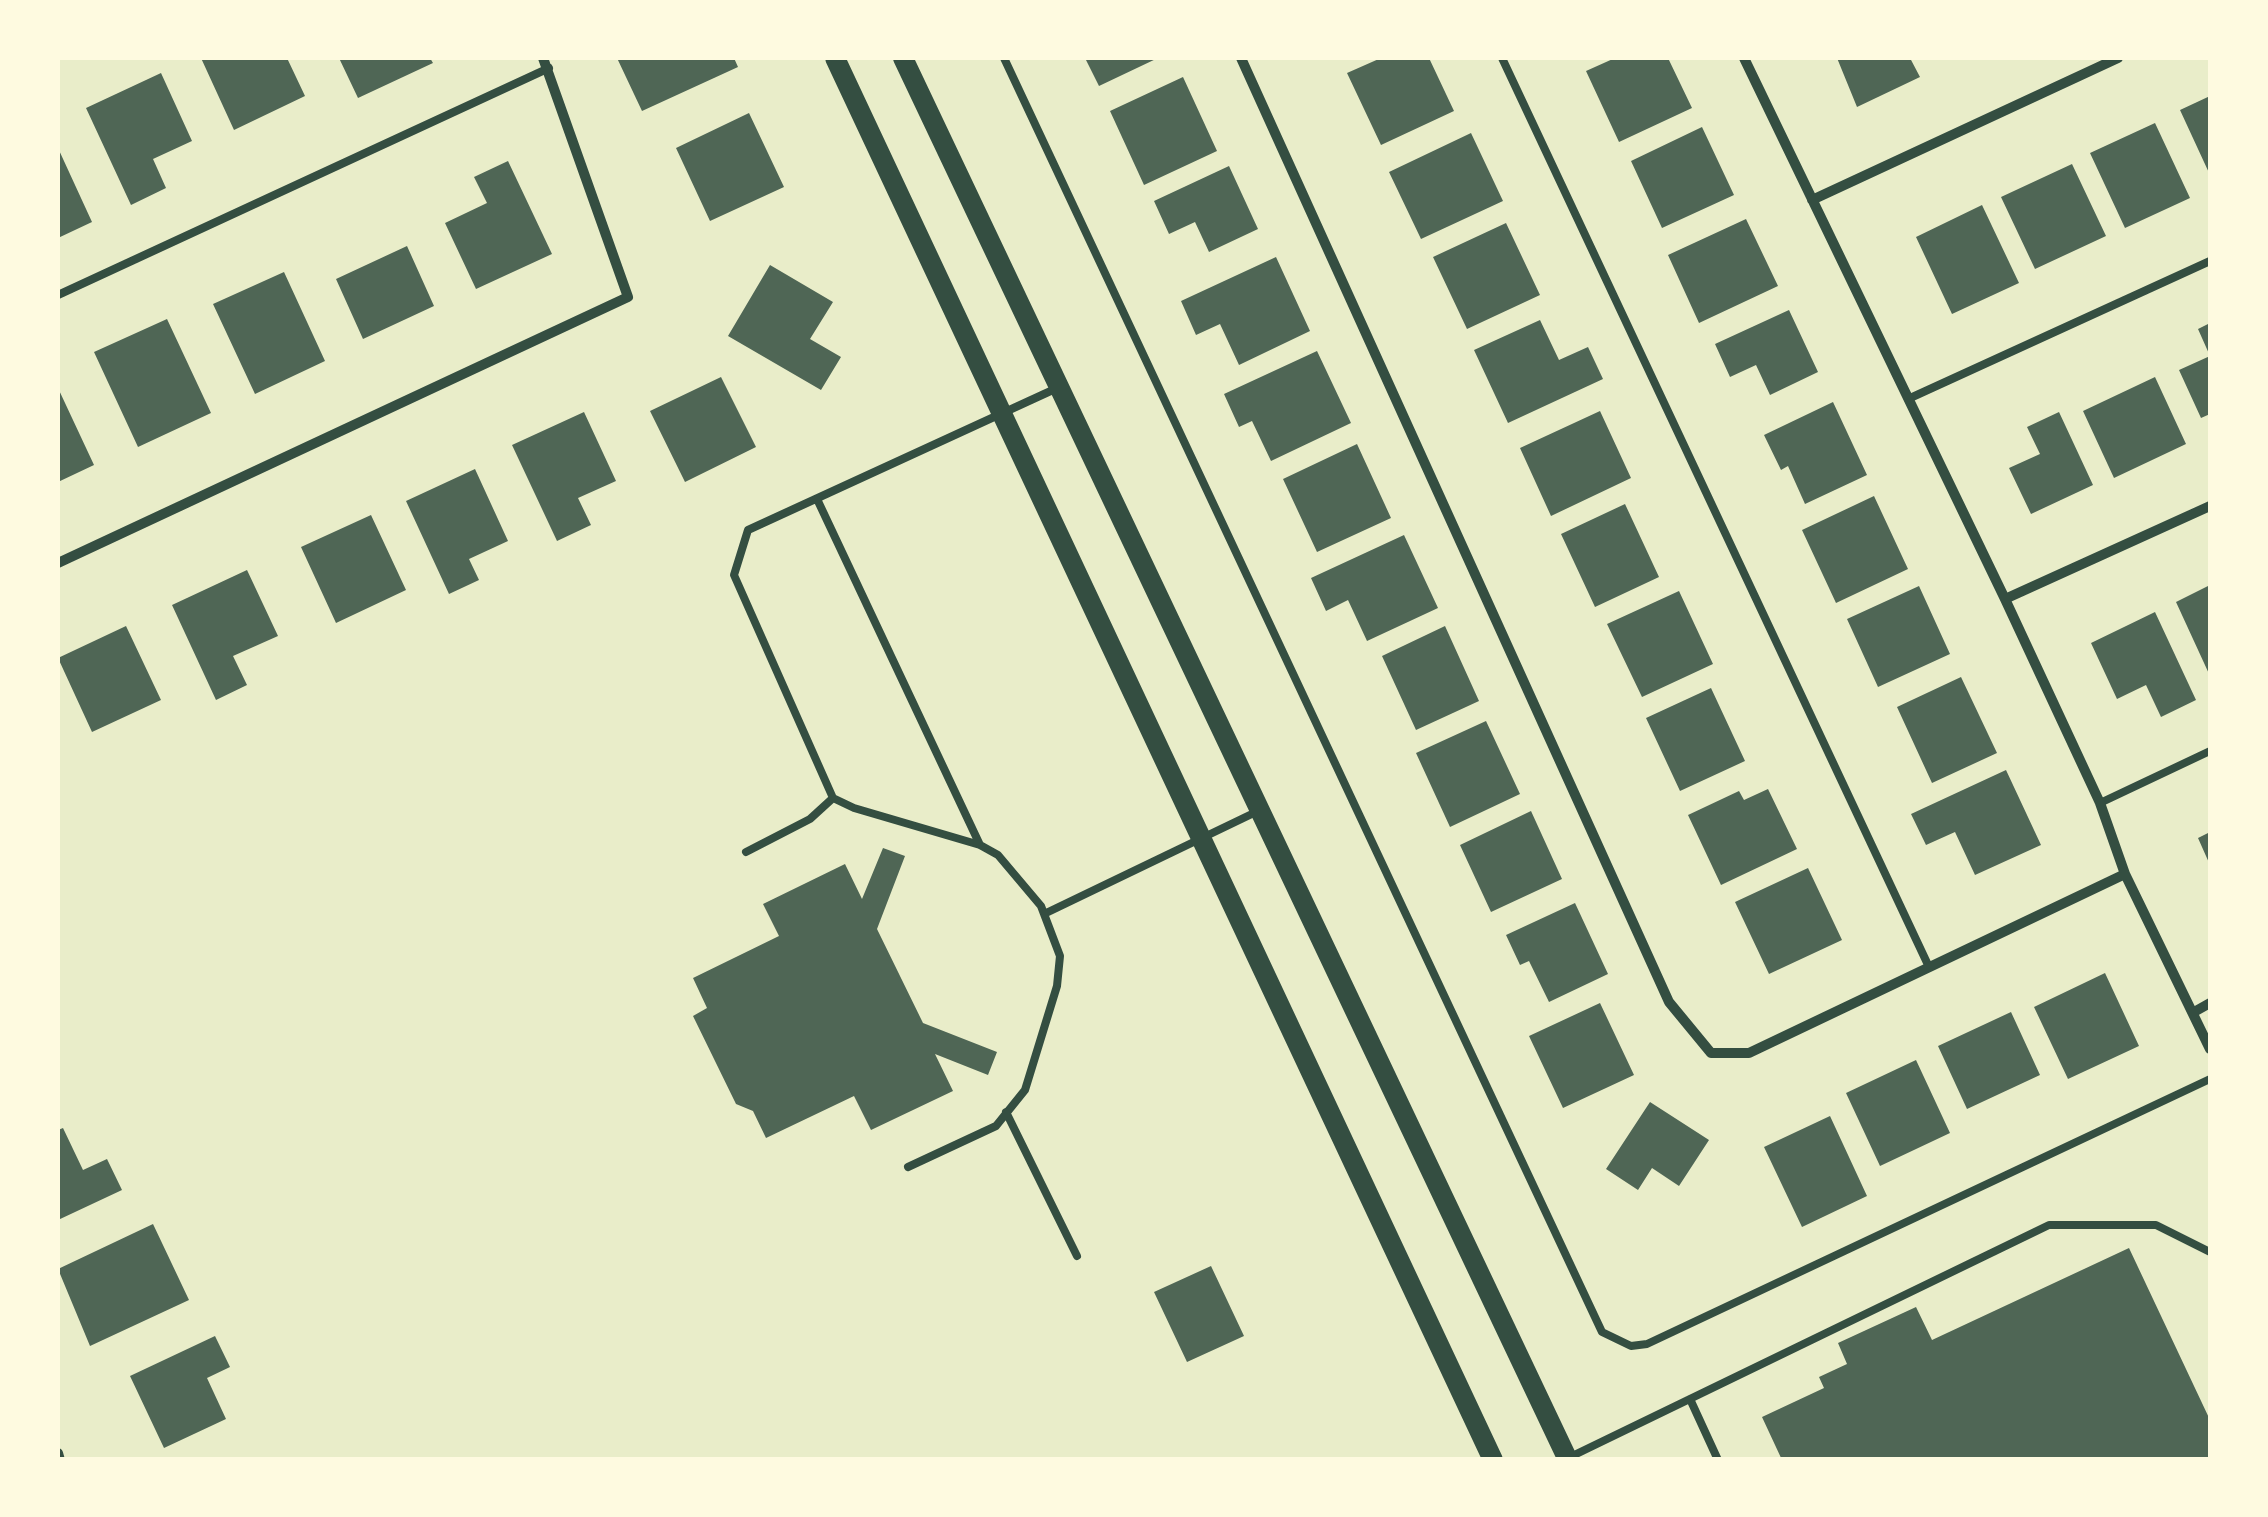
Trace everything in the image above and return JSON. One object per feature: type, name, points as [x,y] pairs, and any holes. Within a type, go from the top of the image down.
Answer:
[{"type":"main road","points":[[835,58],[1493,1460]]},
{"type":"main road","points":[[904,58],[1568,1459]]},
{"type":"street","points":[[1241,58],[1668,1002],[1710,1053],[1749,1053],[2125,874]]},
{"type":"street","points":[[1744,58],[2005,598],[2100,803],[2125,874],[2210,1049]]},
{"type":"street","points":[[1812,200],[2118,58]]},
{"type":"street","points":[[58,563],[628,297],[546,63]]},
{"type":"street","points":[[2005,598],[2210,506]]},
{"type":"street","points":[[2194,1012],[2210,1004]]},
{"type":"lane","points":[[1004,58],[1602,1332],[1631,1346],[1647,1344],[2210,1079]]},
{"type":"lane","points":[[1502,58],[1929,967]]},
{"type":"lane","points":[[58,295],[546,63]]},
{"type":"lane","points":[[1908,399],[2210,261]]},
{"type":"lane","points":[[908,1167],[996,1126],[1024,1090],[1057,986],[1060,956],[1044,914],[998,856],[980,845],[854,808],[833,798],[734,575],[748,530],[1060,387]]},
{"type":"lane","points":[[817,499],[980,845]]},
{"type":"lane","points":[[2100,803],[2210,751]]},
{"type":"lane","points":[[746,852],[810,819],[833,798]]},
{"type":"lane","points":[[1044,914],[1260,810]]},
{"type":"lane","points":[[1006,1112],[1077,1256]]},
{"type":"lane","points":[[1568,1459],[2049,1225],[2156,1225],[2210,1252]]},
{"type":"lane","points":[[1690,1399],[1718,1460]]},
{"type":"building","points":[[201,58],[287,58],[305,96],[234,130]]},
{"type":"building","points":[[339,58],[430,58],[433,63],[358,98]]},
{"type":"building","points":[[617,58],[734,58],[738,67],[642,111]]},
{"type":"building","points":[[1085,58],[1158,58],[1099,86]]},
{"type":"building","points":[[1381,58],[1429,58],[1454,111],[1381,145],[1347,73]]},
{"type":"building","points":[[1615,58],[1668,58],[1692,108],[1619,142],[1586,71]]},
{"type":"building","points":[[1837,58],[1910,58],[1920,77],[1857,107]]},
{"type":"building","points":[[161,73],[192,141],[153,159],[166,188],[131,205],[86,108]]},
{"type":"building","points":[[1183,77],[1217,151],[1144,185],[1110,111]]},
{"type":"building","points":[[2210,96],[2210,175],[2180,110]]},
{"type":"building","points":[[749,113],[784,187],[710,221],[676,148]]},
{"type":"building","points":[[2155,123],[2190,198],[2125,228],[2090,153]]},
{"type":"building","points":[[1702,127],[1734,195],[1662,228],[1631,161]]},
{"type":"building","points":[[1471,133],[1503,201],[1421,239],[1389,172]]},
{"type":"building","points":[[58,148],[92,222],[58,238]]},
{"type":"building","points":[[508,161],[552,254],[476,289],[445,223],[487,203],[474,177]]},
{"type":"building","points":[[2072,164],[2106,236],[2035,269],[2001,197]]},
{"type":"building","points":[[1229,166],[1258,229],[1209,252],[1195,222],[1169,234],[1154,201]]},
{"type":"building","points":[[1982,205],[2019,283],[1952,314],[1916,237]]},
{"type":"building","points":[[1746,219],[1778,286],[1699,323],[1668,255]]},
{"type":"building","points":[[1506,223],[1540,295],[1467,329],[1433,257]]},
{"type":"building","points":[[407,246],[434,306],[363,339],[336,279]]},
{"type":"building","points":[[1276,257],[1310,331],[1239,365],[1220,324],[1196,335],[1181,301]]},
{"type":"building","points":[[770,265],[833,302],[810,339],[841,357],[821,390],[728,336]]},
{"type":"building","points":[[284,272],[325,361],[255,394],[213,304]]},
{"type":"building","points":[[1789,310],[1818,372],[1770,395],[1756,365],[1730,377],[1715,344]]},
{"type":"building","points":[[167,319],[211,413],[138,447],[94,352]]},
{"type":"building","points":[[1540,320],[1559,360],[1588,347],[1603,379],[1508,423],[1474,350]]},
{"type":"building","points":[[2210,323],[2210,356],[2198,329]]},
{"type":"building","points":[[1317,351],[1351,423],[1271,461],[1252,421],[1239,427],[1224,394]]},
{"type":"building","points":[[2210,356],[2210,414],[2201,418],[2179,370]]},
{"type":"building","points":[[721,377],[756,447],[685,482],[650,411]]},
{"type":"building","points":[[2155,377],[2186,444],[2114,478],[2083,411]]},
{"type":"building","points":[[58,388],[94,465],[58,482]]},
{"type":"building","points":[[1833,402],[1867,475],[1805,504],[1788,466],[1781,470],[1764,435]]},
{"type":"building","points":[[1600,411],[1631,478],[1551,516],[1520,448]]},
{"type":"building","points":[[584,412],[616,481],[578,498],[591,525],[557,541],[512,445]]},
{"type":"building","points":[[2059,412],[2093,485],[2031,514],[2009,468],[2040,454],[2027,427]]},
{"type":"building","points":[[1357,444],[1391,518],[1317,552],[1283,479]]},
{"type":"building","points":[[475,469],[508,541],[469,559],[479,580],[449,594],[406,501]]},
{"type":"building","points":[[1874,496],[1908,569],[1836,603],[1802,530]]},
{"type":"building","points":[[1625,504],[1659,577],[1595,607],[1561,534]]},
{"type":"building","points":[[371,515],[406,590],[336,623],[301,547]]},
{"type":"building","points":[[1404,535],[1438,608],[1367,641],[1348,600],[1326,611],[1311,578]]},
{"type":"building","points":[[247,570],[278,636],[233,656],[247,685],[216,700],[172,605]]},
{"type":"building","points":[[2210,585],[2210,676],[2176,602]]},
{"type":"building","points":[[1919,586],[1950,654],[1878,687],[1847,619]]},
{"type":"building","points":[[1679,591],[1713,664],[1642,697],[1607,624]]},
{"type":"building","points":[[2155,612],[2196,700],[2161,717],[2146,685],[2117,699],[2091,643]]},
{"type":"building","points":[[126,626],[161,700],[92,732],[58,658]]},
{"type":"building","points":[[1445,626],[1479,701],[1416,730],[1382,656]]},
{"type":"building","points":[[1961,677],[1997,753],[1932,783],[1897,707]]},
{"type":"building","points":[[1711,688],[1745,761],[1680,791],[1646,718]]},
{"type":"building","points":[[1486,721],[1520,794],[1450,827],[1416,753]]},
{"type":"building","points":[[2006,770],[2041,845],[1975,875],[1955,832],[1926,845],[1911,814]]},
{"type":"building","points":[[1768,789],[1797,849],[1721,885],[1688,815],[1739,791],[1744,800]]},
{"type":"building","points":[[1531,811],[1562,879],[1491,912],[1460,845]]},
{"type":"building","points":[[2210,832],[2210,865],[2198,838]]},
{"type":"building","points":[[883,848],[905,856],[877,929],[923,1023],[997,1052],[988,1075],[935,1054],[953,1091],[871,1130],[854,1096],[766,1138],[753,1111],[736,1104],[693,1016],[707,1008],[693,978],[779,936],[763,904],[845,864],[862,899]]},
{"type":"building","points":[[1808,868],[1842,940],[1769,974],[1735,902]]},
{"type":"building","points":[[1575,903],[1608,974],[1549,1002],[1529,961],[1520,965],[1506,935]]},
{"type":"building","points":[[2105,973],[2139,1046],[2068,1079],[2034,1007]]},
{"type":"building","points":[[1600,1003],[1634,1075],[1563,1108],[1529,1036]]},
{"type":"building","points":[[2011,1012],[2040,1075],[1967,1109],[1938,1046]]},
{"type":"building","points":[[1916,1060],[1950,1133],[1880,1166],[1846,1093]]},
{"type":"building","points":[[1650,1102],[1709,1140],[1679,1186],[1652,1168],[1638,1190],[1606,1169]]},
{"type":"building","points":[[1830,1116],[1867,1196],[1802,1227],[1764,1147]]},
{"type":"building","points":[[63,1128],[83,1170],[107,1159],[122,1190],[58,1220],[58,1130]]},
{"type":"building","points":[[153,1224],[189,1300],[90,1346],[58,1269]]},
{"type":"building","points":[[2129,1248],[2210,1420],[2210,1460],[1782,1460],[1762,1417],[1824,1388],[1819,1377],[1847,1364],[1838,1343],[1916,1307],[1932,1340]]},
{"type":"building","points":[[1211,1266],[1244,1336],[1187,1362],[1154,1292]]},
{"type":"building","points":[[215,1336],[230,1367],[207,1378],[226,1419],[164,1448],[130,1376]]}]
